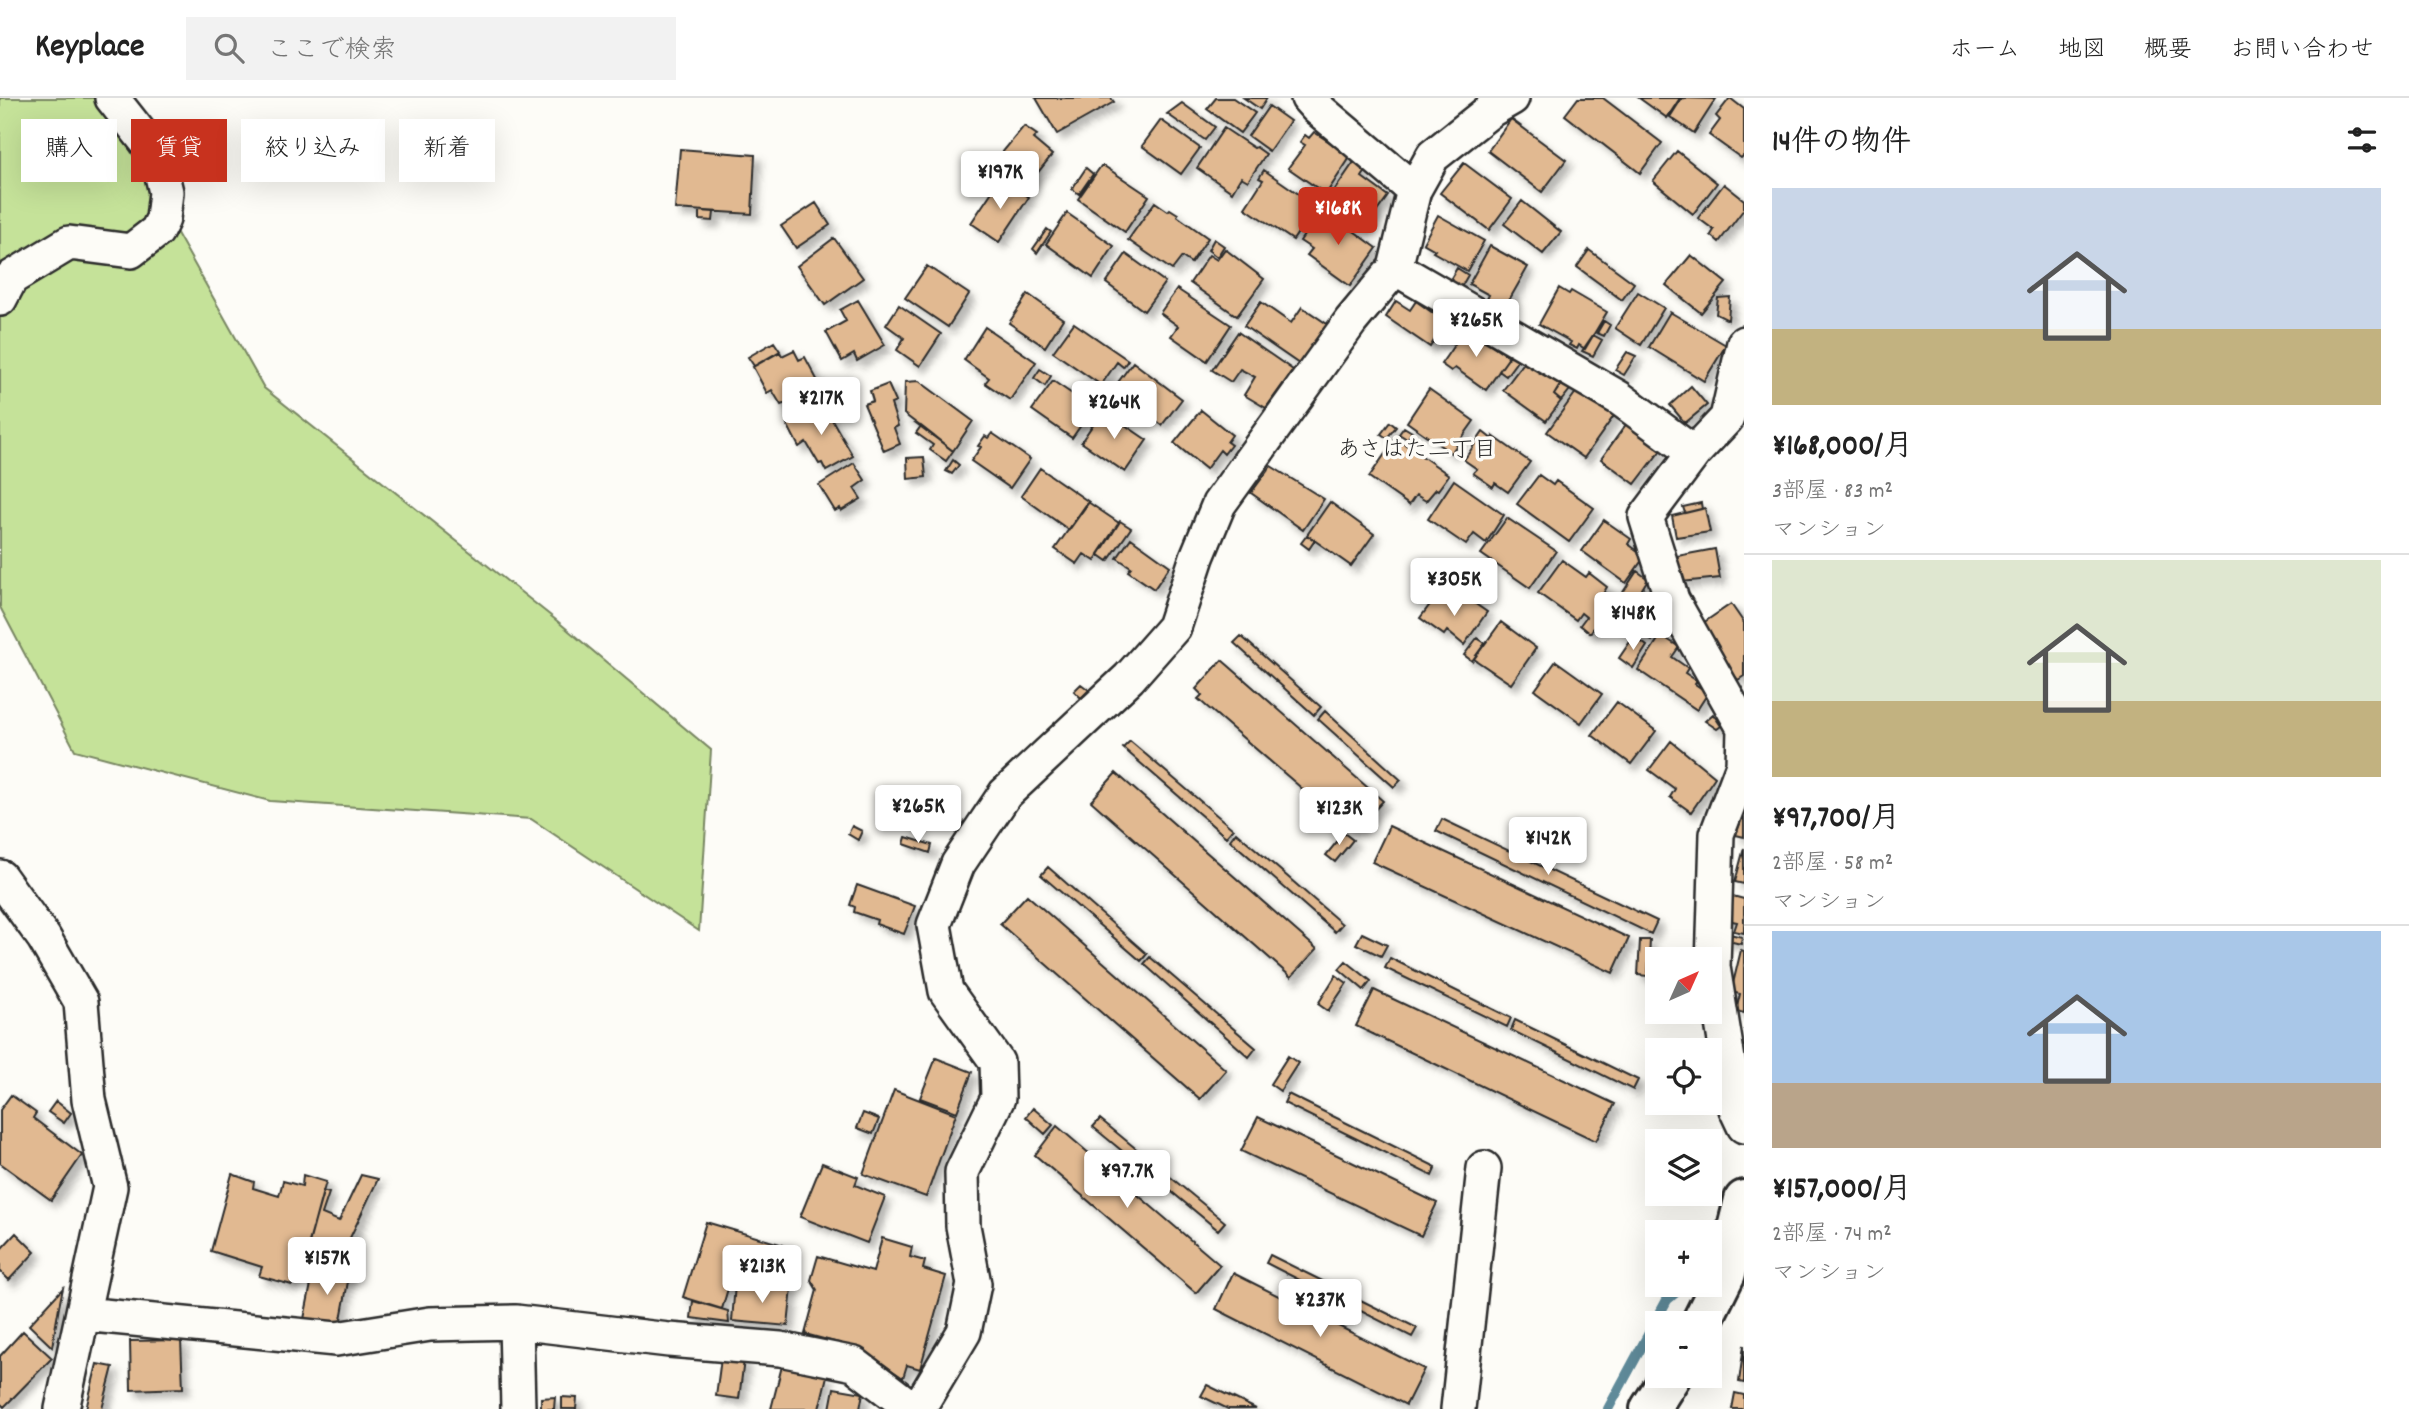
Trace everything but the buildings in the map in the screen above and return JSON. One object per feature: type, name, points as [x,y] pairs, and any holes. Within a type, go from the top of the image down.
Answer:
[{"type":"main road","points":[[1707,1311],[1726,1273],[1744,1200]]},
{"type":"main road","points":[[1650,1409],[1663,1388]]},
{"type":"street","points":[[0,299],[11,278],[69,243],[131,251],[158,231],[163,219],[166,192],[157,155],[112,98]]},
{"type":"street","points":[[1308,98],[1414,190]]},
{"type":"street","points":[[918,1409],[964,1332],[974,1284],[963,1226],[962,1172],[998,1098],[997,1062],[946,991],[934,925],[958,864],[1005,794],[1129,678],[1174,627],[1197,558],[1219,504],[1351,321],[1395,268],[1414,190],[1433,156],[1490,110],[1512,98]]},
{"type":"street","points":[[1395,268],[1619,398],[1693,453]]},
{"type":"street","points":[[1744,343],[1727,418],[1693,453],[1646,517],[1672,600],[1744,728],[1743,765],[1717,834],[1713,967],[1736,1109],[1744,1126]]},
{"type":"street","points":[[0,877],[44,939],[81,1002],[89,1100],[110,1186],[62,1409]]},
{"type":"street","points":[[1458,1409],[1484,1168]]},
{"type":"street","points":[[83,1314],[335,1339],[430,1324],[516,1322],[669,1340],[780,1349],[854,1364],[913,1409]]},
{"type":"street","points":[[516,1322],[518,1409]]},
{"type":"green space","points":[[0,98],[101,98],[113,119],[21,119],[21,182],[117,182],[117,126],[131,151],[131,182],[148,182],[264,388],[556,620],[711,750],[699,931],[531,819],[270,801],[75,750],[0,607]]},
{"type":"waterway","points":[[1608,1409],[1671,1297]]},
{"type":"district","name":"あさはた二丁目","points":[[1417,451]]}]
